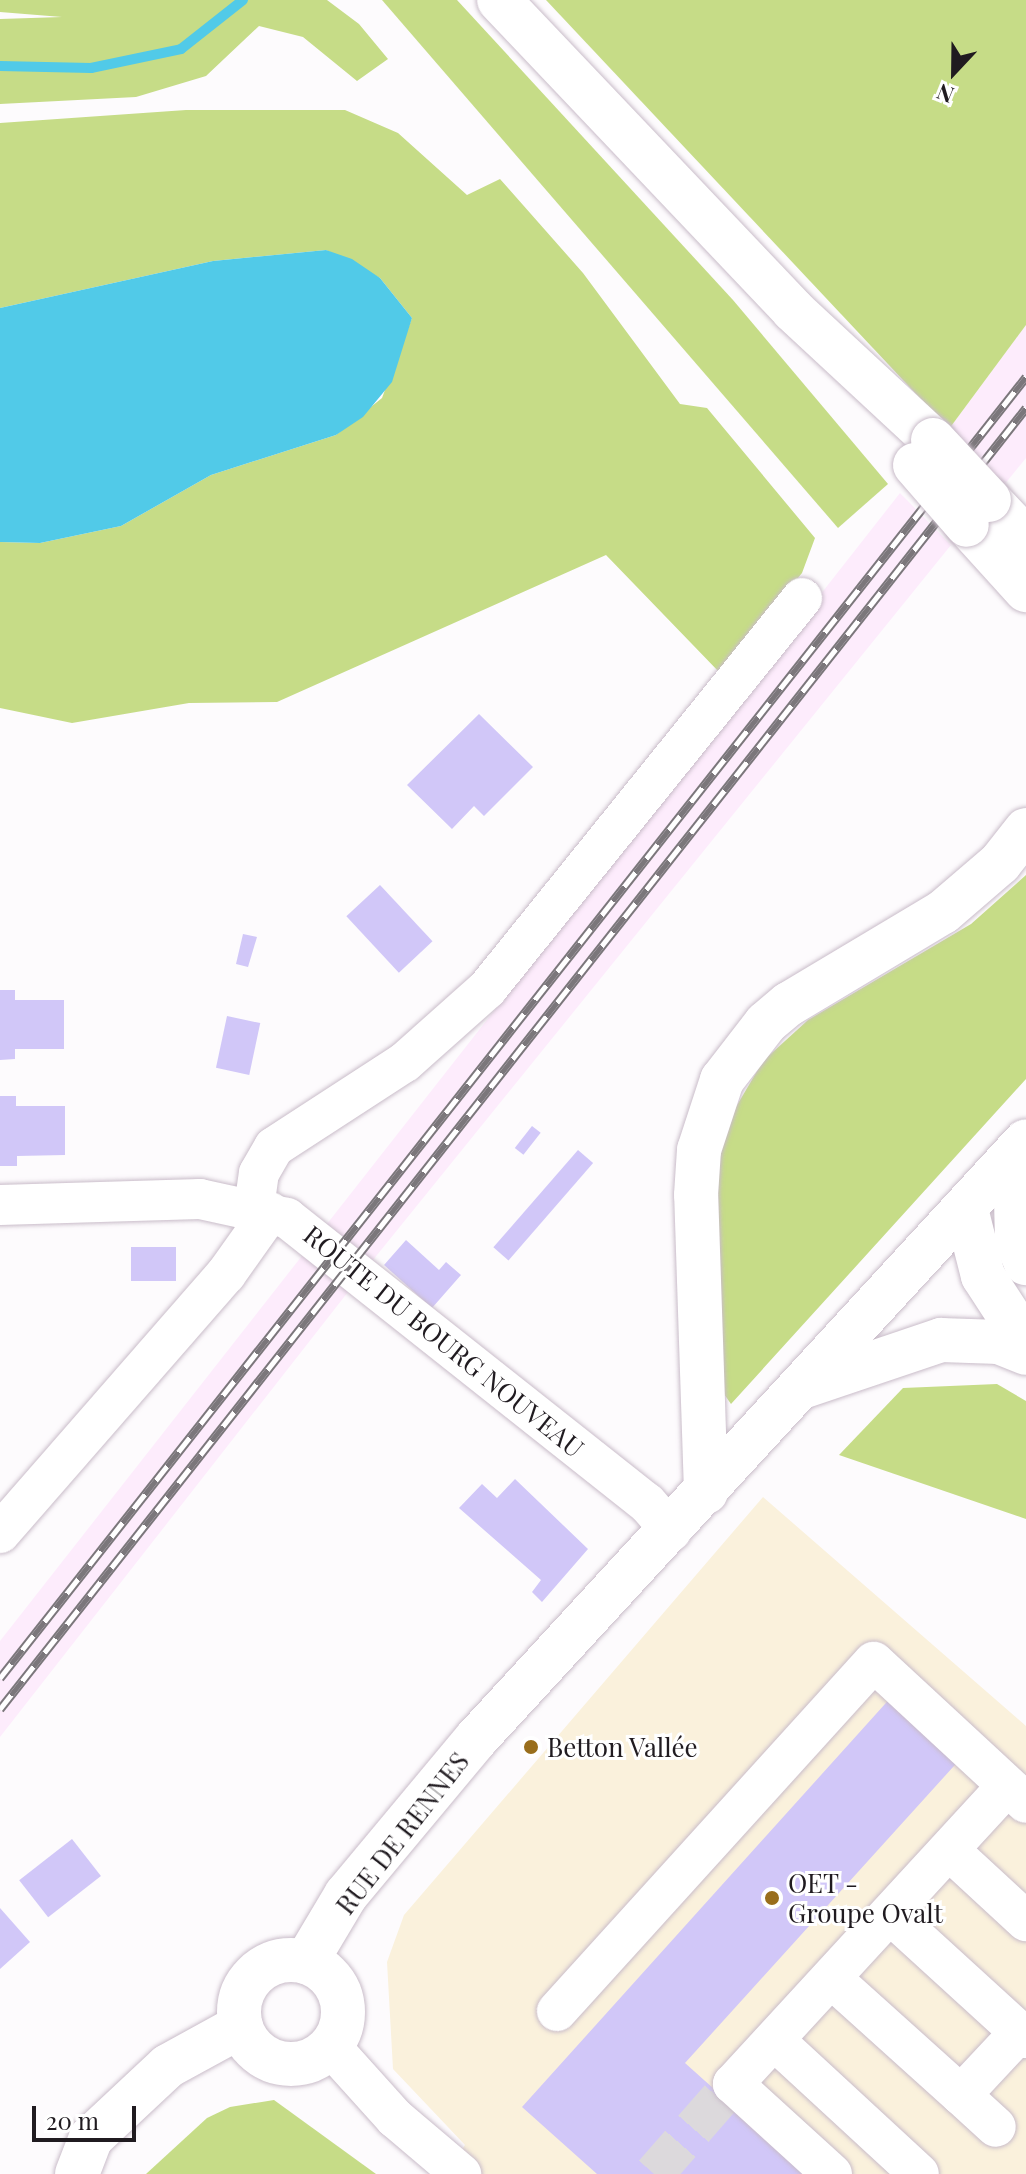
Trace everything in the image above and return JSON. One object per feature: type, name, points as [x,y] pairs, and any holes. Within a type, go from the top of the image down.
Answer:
[{"type":"main road","points":[[499,0],[793,310],[978,512],[1026,590]]},
{"type":"main road","points":[[978,512],[1026,539]]},
{"type":"main road","points":[[706,1492],[696,1195],[699,1150],[722,1080],[758,1032],[789,1004],[943,912],[1000,863],[1026,830]]},
{"type":"main road","points":[[1020,1147],[1017,1241],[1026,1263]]},
{"type":"main road","name":"RUE DE RENNES","points":[[319,1970],[346,1895],[476,1739],[671,1531],[1020,1147]]},
{"type":"main road","points":[[966,1209],[983,1276],[1026,1342]]},
{"type":"main road","points":[[803,1386],[941,1340],[984,1340],[1026,1353]]},
{"type":"main road","points":[[287,1960],[319,1970],[344,2013],[321,2054],[282,2063],[248,2038],[239,2007],[255,1974],[287,1960]]},
{"type":"main road","points":[[78,2173],[113,2158],[186,2086],[248,2038]]},
{"type":"street","points":[[0,1533],[226,1274],[262,1210],[259,1173],[274,1147],[405,1062],[487,989],[802,598]]},
{"type":"street","name":"ROUTE DU BOURG NOUVEAU","points":[[0,1205],[200,1199],[262,1210],[306,1228],[647,1503],[671,1531]]},
{"type":"street","points":[[557,2011],[874,1662],[1017,1794],[949,1850],[728,2090],[832,2174]]},
{"type":"street","points":[[949,1850],[1026,1921]]},
{"type":"street","points":[[890,1914],[1023,2035],[961,2095]]},
{"type":"street","points":[[831,1978],[996,2127]]},
{"type":"street","points":[[774,2040],[919,2174]]},
{"type":"street","points":[[321,2054],[461,2174]]},
{"type":"shaded area","points":[[1026,325],[1026,458],[1004,485],[949,429]]},
{"type":"shaded area","points":[[900,493],[951,545],[373,1260],[0,1737],[0,1641]]},
{"type":"shaded area","points":[[763,1497],[1026,1726],[1026,2174],[447,2174],[465,2145],[393,2069],[387,1962],[404,1915]]},
{"type":"green space","points":[[0,0],[327,0],[359,24],[388,59],[357,81],[303,37],[259,26],[206,76],[136,97],[0,104],[0,19],[62,17],[0,12]]},
{"type":"green space","points":[[382,0],[457,0],[733,300],[888,484],[838,528]]},
{"type":"green space","points":[[546,0],[1026,0],[1026,325],[949,429]]},
{"type":"green space","points":[[186,110],[345,110],[398,133],[467,195],[500,179],[583,273],[680,404],[707,408],[815,538],[802,573],[720,673],[606,555],[277,702],[189,703],[72,723],[0,708],[0,542],[40,543],[121,526],[211,475],[336,435],[382,398],[412,318],[380,278],[326,250],[213,261],[0,308],[0,123]]},
{"type":"green space","points":[[1026,875],[1026,1079],[731,1404],[724,1394],[715,1206],[723,1129],[763,1061],[808,1020],[971,924]]},
{"type":"green space","points":[[997,1384],[1026,1401],[1026,1519],[839,1455],[903,1388]]},
{"type":"green space","points":[[274,2100],[376,2174],[146,2174],[207,2118],[230,2107]]},
{"type":"water","points":[[326,250],[352,259],[380,278],[412,318],[392,382],[363,417],[336,435],[211,475],[121,526],[40,543],[0,542],[0,308],[213,261]]},
{"type":"building","points":[[479,714],[533,767],[484,816],[474,806],[452,829],[407,785]]},
{"type":"building","points":[[380,885],[433,941],[399,973],[346,916]]},
{"type":"building","points":[[243,934],[257,937],[248,967],[236,964]]},
{"type":"building","points":[[0,990],[15,990],[15,1000],[64,1000],[64,1049],[15,1049],[15,1059],[0,1060]]},
{"type":"building","points":[[227,1016],[260,1023],[249,1075],[216,1068]]},
{"type":"building","points":[[0,1096],[16,1096],[16,1106],[65,1106],[65,1155],[17,1156],[17,1166],[0,1166]]},
{"type":"building","points":[[532,1126],[541,1133],[523,1155],[515,1148]]},
{"type":"building","points":[[578,1150],[593,1163],[508,1260],[493,1247]]},
{"type":"building","points":[[406,1240],[439,1270],[446,1262],[461,1275],[432,1308],[384,1265]]},
{"type":"building","points":[[131,1247],[176,1247],[176,1281],[131,1281]]},
{"type":"building","points":[[515,1479],[588,1549],[542,1602],[532,1592],[541,1580],[459,1508],[482,1484],[497,1498]]},
{"type":"building","name":"OET - Groupe Ovalt","points":[[894,1694],[963,1756],[685,2063],[809,2174],[597,2174],[522,2107]]},
{"type":"building","points":[[72,1839],[101,1876],[48,1917],[19,1880]]},
{"type":"building","points":[[0,1908],[30,1942],[0,1969]]},
{"type":"waterway","points":[[0,66],[91,68],[181,49],[243,0]]},
{"type":"tunnel","points":[[654,2174],[722,2096]]},
{"type":"railway","points":[[0,1678],[1026,377]]},
{"type":"railway","points":[[0,1709],[1026,408]]},
{"type":"place","name":"Betton Vallée","points":[[531,1747]]},
{"type":"place","name":"OET - Groupe Ovalt","points":[[772,1898]]}]
